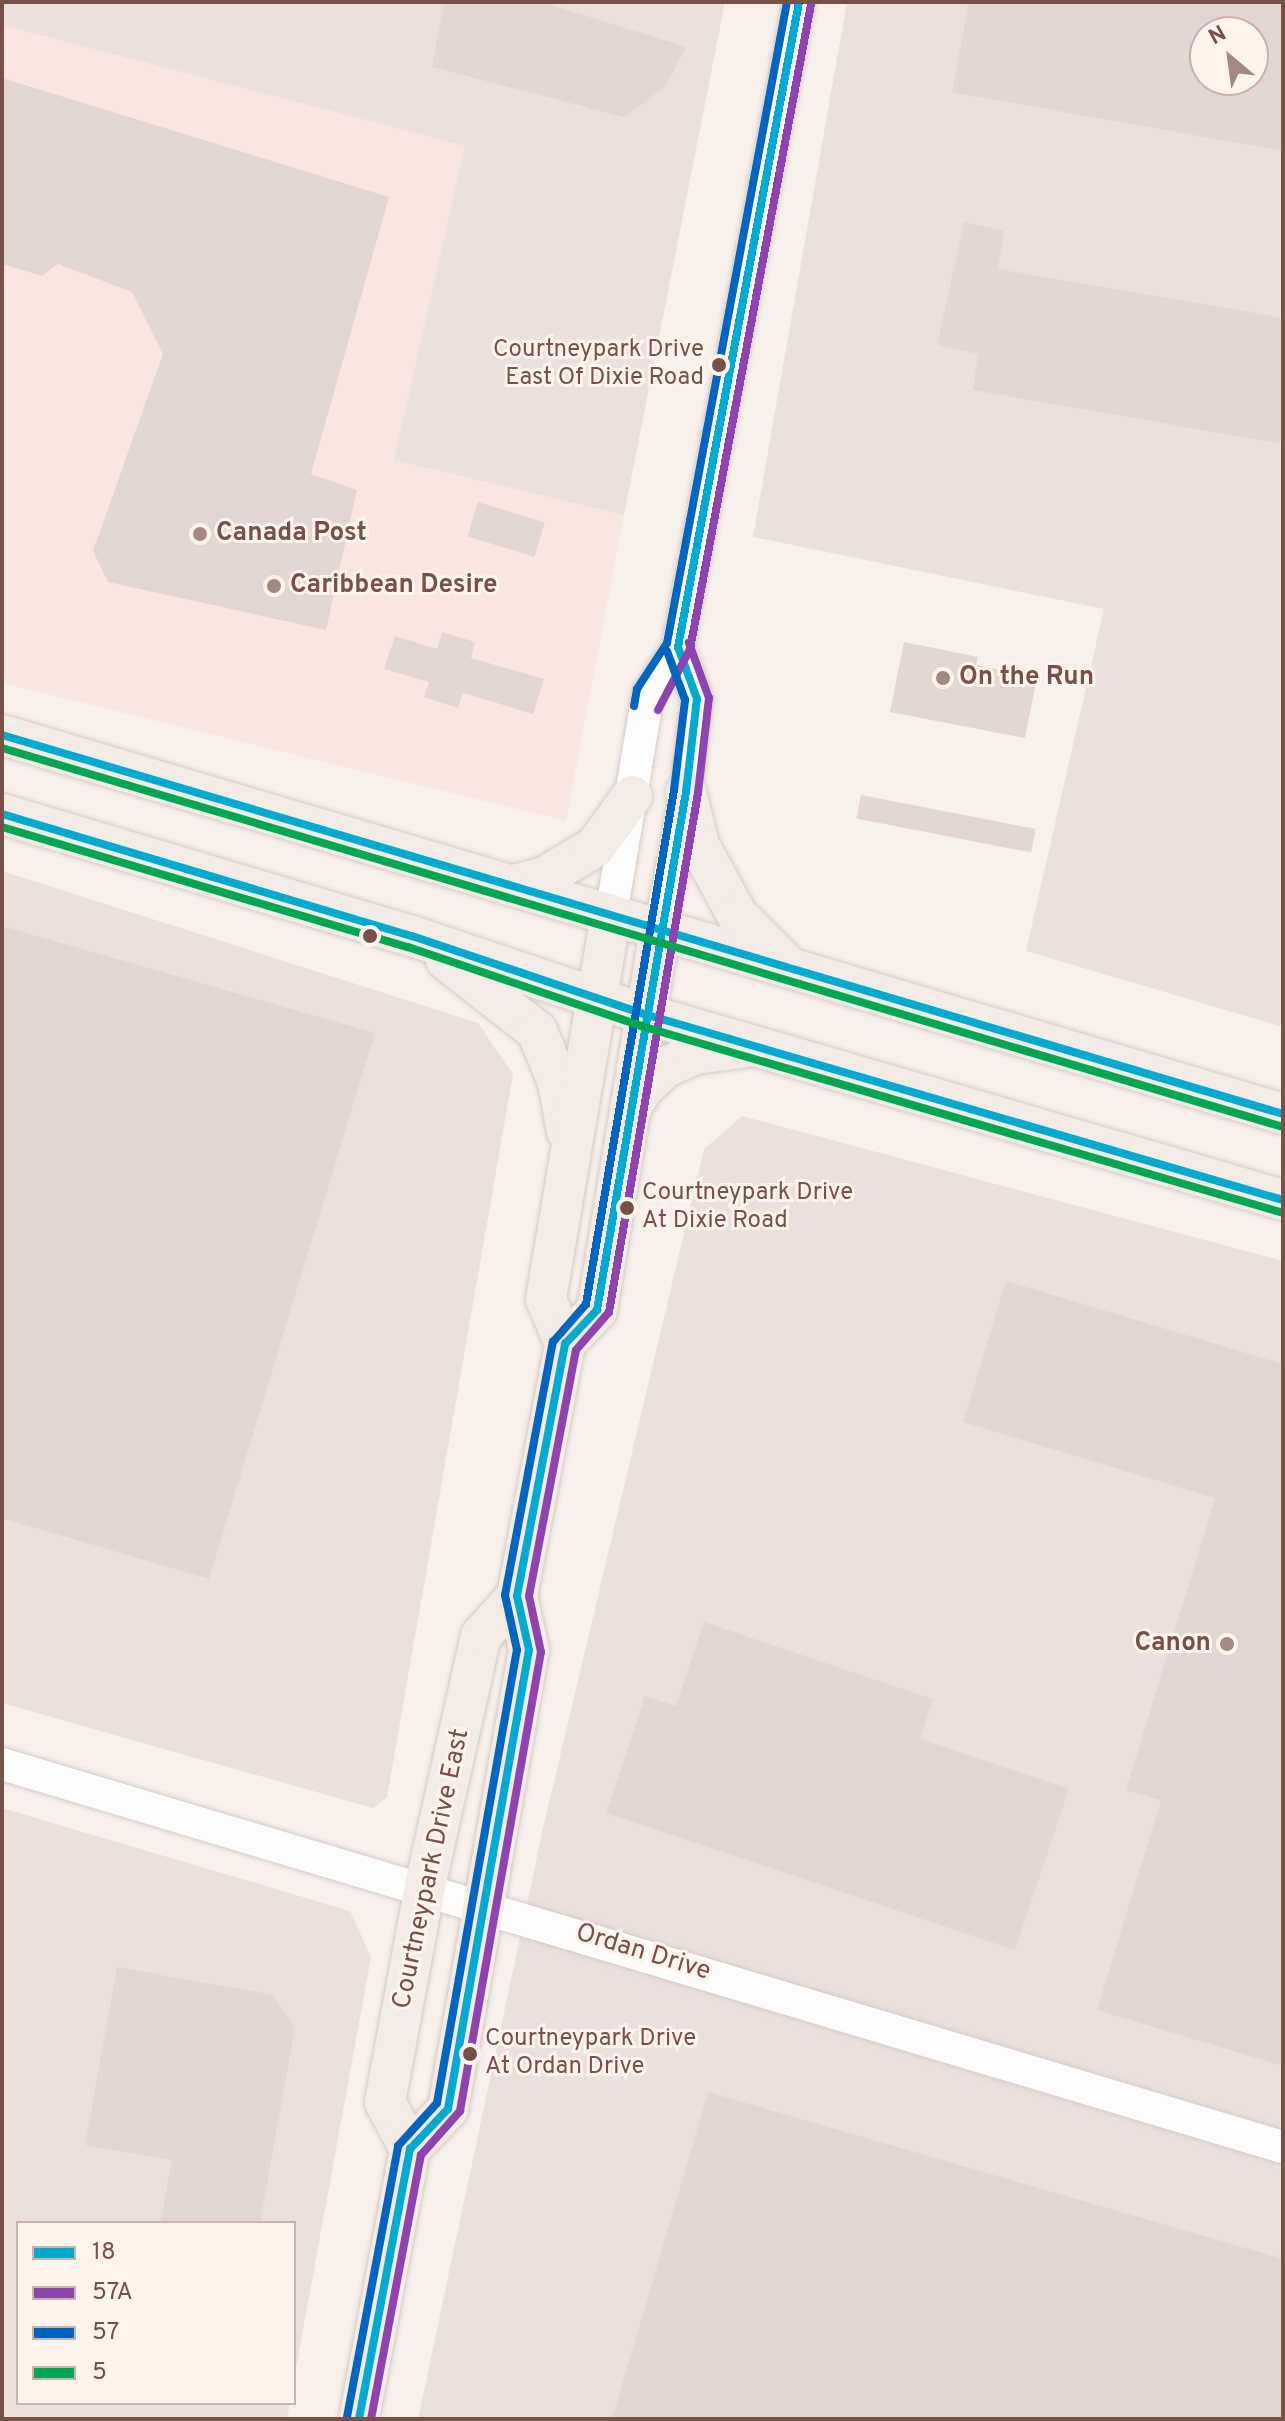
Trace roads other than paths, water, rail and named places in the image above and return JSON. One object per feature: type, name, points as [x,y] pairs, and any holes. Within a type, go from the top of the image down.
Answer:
[{"type":"main road","points":[[2,735],[1283,1114]]},
{"type":"main road","points":[[686,792],[699,845],[737,915],[789,967]]},
{"type":"main road","points":[[514,885],[557,872],[595,847],[632,796]]},
{"type":"main road","points":[[2,814],[412,936],[644,1014],[1283,1200]]},
{"type":"main road","points":[[611,915],[600,999],[546,1299],[565,1344],[597,1310],[660,931]]},
{"type":"main road","points":[[412,936],[537,1031],[558,1082],[572,1154]]},
{"type":"main road","points":[[627,1117],[642,1089],[666,1067],[695,1054],[758,1046]]},
{"type":"main road","name":"Courtneypark Drive East","points":[[517,1596],[481,1636],[425,1886],[385,2102],[410,2149],[448,2109],[529,1650],[517,1596],[565,1344]]},
{"type":"main road","points":[[359,2419],[410,2149]]},
{"type":"street","points":[[611,915],[648,694],[678,647],[799,2]]},
{"type":"street","points":[[660,931],[686,792],[697,699],[678,647]]},
{"type":"street","name":"Ordan Drive","points":[[2,1764],[425,1886],[1283,2147]]},
{"type":"place","name":"Courtneypark Drive East Of Dixie Road","points":[[719,365]]},
{"type":"place","name":"Canada Post","points":[[200,534]]},
{"type":"place","name":"Caribbean Desire","points":[[274,586]]},
{"type":"place","name":"On the Run","points":[[943,678]]},
{"type":"place","name":"Courtneypark Drive At Dixie Road","points":[[627,1208]]},
{"type":"place","name":"Canon","points":[[1227,1644]]},
{"type":"place","name":"Courtneypark Drive At Ordan Drive","points":[[470,2054]]}]
